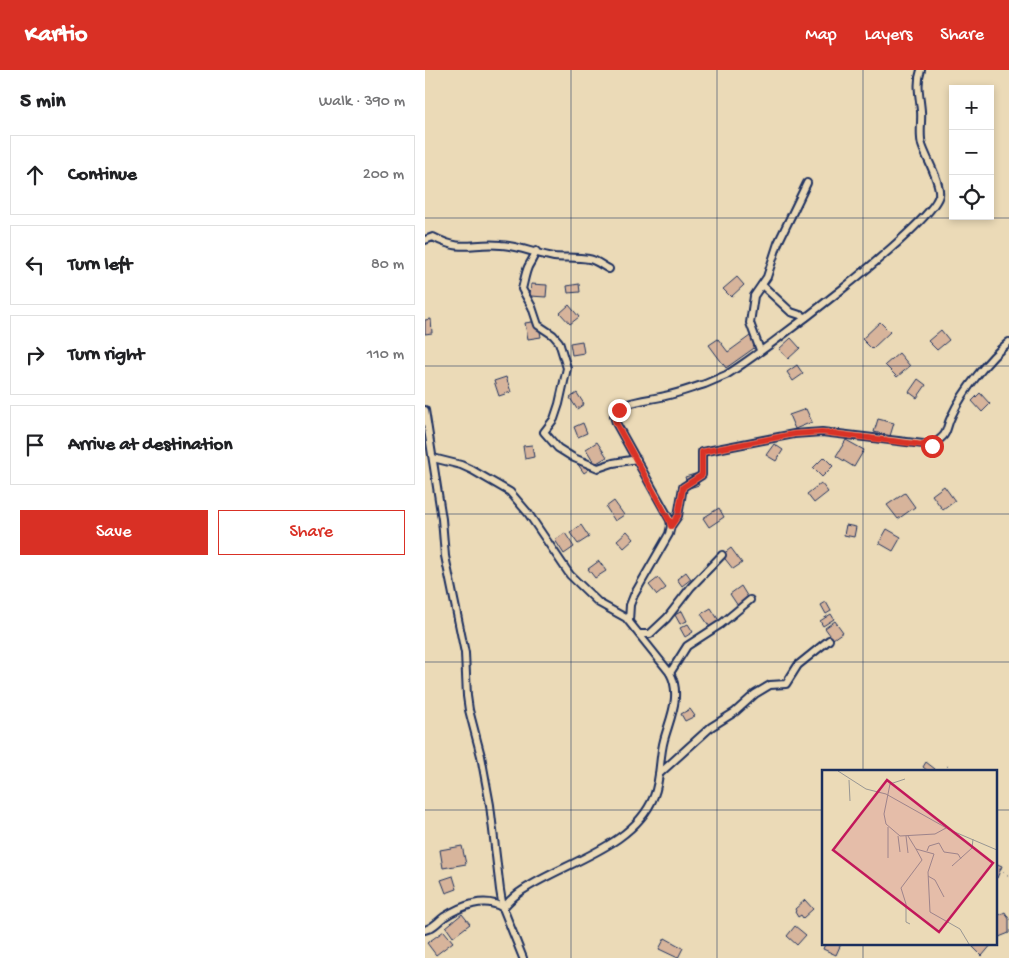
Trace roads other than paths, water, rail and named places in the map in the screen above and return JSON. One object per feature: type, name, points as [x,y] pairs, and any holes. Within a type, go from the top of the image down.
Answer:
[{"type":"street","points":[[671,526],[614,416],[627,404],[665,396],[708,383],[724,375],[806,317],[857,277],[928,211],[939,195],[937,184],[921,144],[918,76],[921,70]]},
{"type":"street","points":[[760,350],[750,323],[754,296],[767,277],[777,243],[807,183]]},
{"type":"street","points":[[425,240],[433,237],[452,246],[462,247],[487,244],[502,245],[554,256],[590,259],[609,269]]},
{"type":"street","points":[[536,252],[535,258],[530,263],[526,272],[522,289],[532,307],[538,325],[553,335],[559,342],[567,368],[554,419],[544,432],[559,448],[574,458],[598,468],[637,459]]},
{"type":"street","points":[[762,285],[791,312],[806,317]]},
{"type":"street","points":[[629,621],[629,605],[678,516],[683,487],[702,475],[702,452],[794,434],[822,432],[932,446],[946,435],[951,415],[970,385],[997,352],[1009,342]]},
{"type":"street","points":[[425,410],[442,519],[445,556],[465,652],[469,710],[481,756],[490,805],[503,908],[523,958]]},
{"type":"street","points":[[433,458],[461,465],[510,492],[519,501],[575,581],[599,603],[629,621],[670,673],[674,681],[675,702],[661,751],[654,797],[642,818],[609,844],[521,890],[503,908]]},
{"type":"street","points":[[640,634],[649,634],[667,618],[691,587],[722,555]]},
{"type":"street","points":[[670,673],[687,646],[721,624],[750,600]]},
{"type":"street","points":[[659,774],[711,727],[735,712],[755,694],[770,686],[786,684],[798,666],[829,640]]},
{"type":"street","points":[[425,930],[433,928],[447,915],[481,901],[497,904],[503,908]]}]
